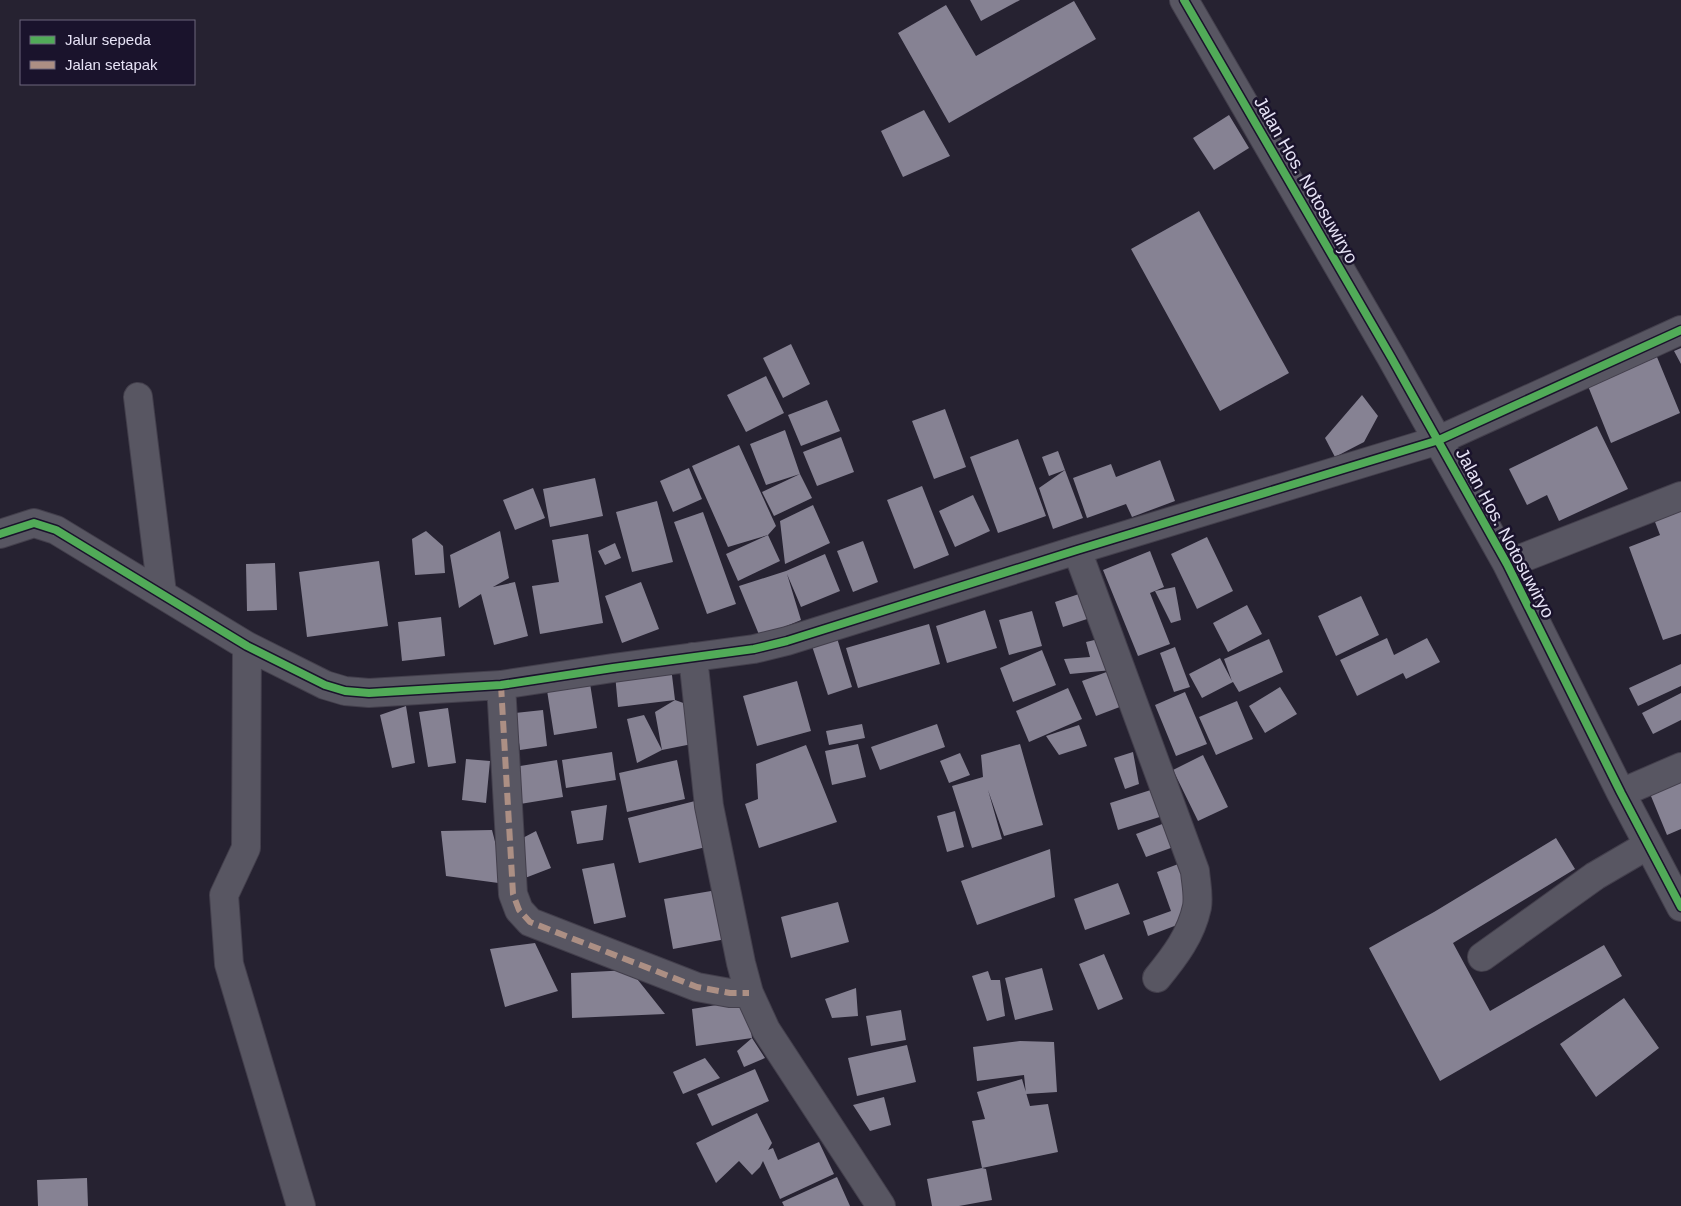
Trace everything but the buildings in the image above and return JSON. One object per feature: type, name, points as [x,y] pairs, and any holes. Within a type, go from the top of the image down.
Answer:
[{"type":"street","name":"Jalan Hos. Notosuwiryo","points":[[1184,0],[1438,440],[1507,564],[1621,793],[1681,907]]},
{"type":"street","points":[[0,534],[34,523],[56,530],[247,646],[325,685],[345,691],[369,693],[501,685],[754,649],[787,641],[1076,550],[1438,440],[1681,330]]},
{"type":"street","points":[[138,397],[162,593]]},
{"type":"street","points":[[1507,564],[1681,496]]},
{"type":"street","points":[[1076,550],[1195,872],[1197,906],[1186,938],[1178,953],[1157,978]]},
{"type":"street","points":[[247,646],[246,848],[224,895],[229,964],[301,1206]]},
{"type":"street","points":[[693,657],[709,806],[741,963],[749,993],[766,1030],[881,1206]]},
{"type":"street","points":[[501,685],[513,894],[519,910],[530,922],[697,988],[730,993],[749,993]]},
{"type":"street","points":[[1621,793],[1681,767]]},
{"type":"street","points":[[1482,957],[1595,876],[1648,845]]},
{"type":"marked path","points":[[501,685],[513,894],[519,910],[530,922],[697,987],[730,993],[749,993]]},
{"type":"cycle path","points":[[1184,0],[1391,357],[1507,564],[1621,793],[1681,907]]},
{"type":"cycle path","points":[[0,534],[34,523],[56,530],[247,646],[325,685],[345,691],[369,693],[501,685],[754,649],[787,641],[1077,550],[1439,440],[1681,330]]}]
